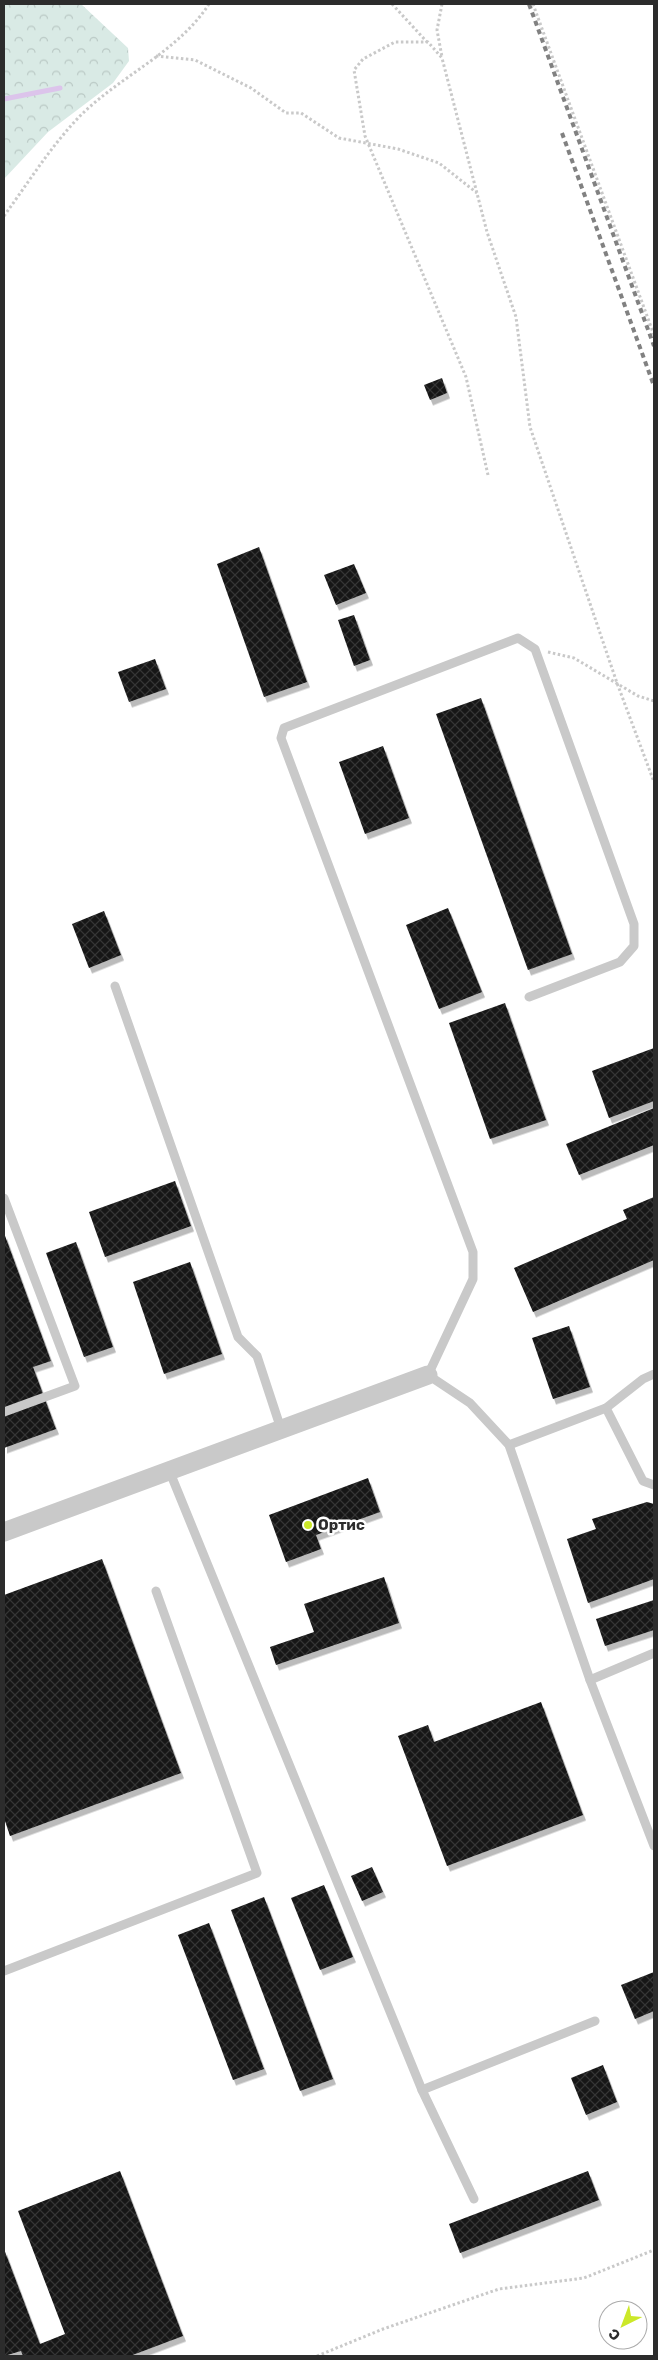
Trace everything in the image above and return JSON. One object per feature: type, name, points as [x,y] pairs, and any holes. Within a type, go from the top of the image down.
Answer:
[{"type":"street","points":[[4,1532],[428,1375]]},
{"type":"lane","points":[[529,997],[620,962],[634,946],[634,924],[536,649],[518,638],[284,728],[281,738],[473,1252],[473,1280],[428,1375],[470,1403],[509,1445],[590,1680],[654,1846]]},
{"type":"lane","points":[[115,986],[238,1337],[257,1356],[281,1429]]},
{"type":"lane","points":[[4,1198],[74,1386],[4,1412]]},
{"type":"lane","points":[[509,1445],[606,1408],[643,1379],[654,1374]]},
{"type":"lane","points":[[606,1408],[643,1481],[654,1485]]},
{"type":"lane","points":[[169,1470],[422,2090],[474,2200]]},
{"type":"lane","points":[[4,1971],[257,1873],[156,1591]]},
{"type":"lane","points":[[590,1680],[654,1653]]},
{"type":"lane","points":[[422,2090],[595,2021]]},
{"type":"path","points":[[4,216],[55,146],[81,116],[183,35],[209,4]]},
{"type":"path","points":[[392,4],[442,58]]},
{"type":"path","points":[[442,4],[437,30],[442,58],[487,232],[516,317],[530,427],[617,683],[654,782]]},
{"type":"path","points":[[533,4],[654,336]]},
{"type":"path","points":[[428,42],[395,42],[363,59],[354,70],[365,136],[466,377],[488,475]]},
{"type":"path","points":[[156,56],[195,60],[251,88],[286,113],[302,113],[339,138],[398,149],[439,163],[477,194]]},
{"type":"path","points":[[536,649],[574,658],[638,696],[654,701]]},
{"type":"path","points":[[317,2356],[384,2329],[500,2289],[584,2278],[654,2250]]},
{"type":"green space","points":[[4,4],[81,4],[128,48],[129,61],[113,83],[48,132],[4,179]]},
{"type":"building","points":[[442,378],[447,393],[430,400],[424,385]]},
{"type":"building","points":[[259,547],[307,682],[264,697],[217,564]]},
{"type":"building","points":[[354,564],[366,593],[336,605],[324,575]]},
{"type":"building","points":[[354,615],[370,660],[354,666],[338,620]]},
{"type":"building","points":[[155,659],[166,689],[129,702],[118,672]]},
{"type":"building","points":[[481,698],[572,954],[528,970],[436,714]]},
{"type":"building","points":[[383,746],[409,818],[365,834],[339,762]]},
{"type":"building","points":[[448,908],[482,992],[439,1009],[406,925]]},
{"type":"building","points":[[104,911],[121,955],[89,968],[72,924]]},
{"type":"building","points":[[505,1003],[546,1120],[490,1139],[449,1023]]},
{"type":"building","points":[[654,1048],[654,1101],[609,1118],[592,1071]]},
{"type":"building","points":[[654,1108],[654,1145],[579,1175],[566,1144]]},
{"type":"building","points":[[175,1181],[191,1226],[105,1257],[89,1212]]},
{"type":"building","points":[[654,1197],[654,1260],[533,1312],[514,1268],[627,1219],[623,1210]]},
{"type":"building","points":[[4,1233],[51,1361],[33,1367],[56,1429],[4,1448]]},
{"type":"building","points":[[76,1242],[113,1347],[84,1357],[46,1253]]},
{"type":"building","points":[[190,1262],[222,1354],[164,1374],[133,1282]]},
{"type":"building","points":[[569,1326],[590,1387],[553,1399],[532,1338]]},
{"type":"building","name":"Ортис","points":[[368,1478],[380,1512],[316,1535],[321,1549],[286,1562],[269,1515]]},
{"type":"building","points":[[647,1502],[654,1504],[654,1579],[588,1603],[567,1539],[596,1529],[592,1519]]},
{"type":"building","points":[[102,1559],[181,1773],[10,1836],[4,1818],[4,1595]]},
{"type":"building","points":[[384,1577],[399,1623],[276,1665],[270,1647],[314,1632],[304,1604]]},
{"type":"building","points":[[654,1600],[654,1630],[605,1646],[596,1619]]},
{"type":"building","points":[[541,1702],[583,1815],[447,1866],[398,1736],[428,1725],[434,1742]]},
{"type":"building","points":[[372,1867],[383,1892],[362,1901],[351,1876]]},
{"type":"building","points":[[324,1885],[353,1957],[320,1970],[291,1898]]},
{"type":"building","points":[[264,1897],[333,2079],[300,2091],[231,1910]]},
{"type":"building","points":[[209,1923],[264,2069],[233,2080],[178,1935]]},
{"type":"building","points":[[654,1972],[654,2011],[635,2019],[621,1985]]},
{"type":"building","points":[[603,2065],[617,2102],[586,2115],[571,2078]]},
{"type":"building","points":[[120,2171],[183,2336],[130,2356],[23,2356],[21,2351],[4,2356],[4,2249],[40,2344],[65,2334],[18,2211]]},
{"type":"building","points":[[588,2171],[599,2200],[460,2253],[449,2224]]},
{"type":"waterway","points":[[4,99],[60,88]]},
{"type":"railway","points":[[529,4],[654,346]]},
{"type":"railway","points":[[562,133],[654,386]]},
{"type":"place","name":"Ортис","points":[[308,1525]]}]
